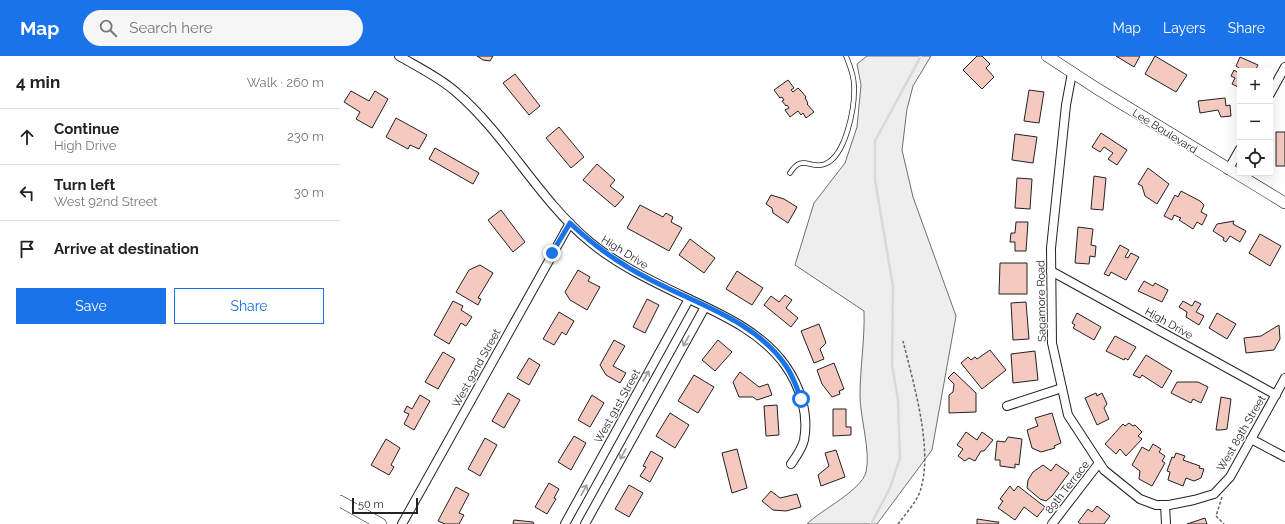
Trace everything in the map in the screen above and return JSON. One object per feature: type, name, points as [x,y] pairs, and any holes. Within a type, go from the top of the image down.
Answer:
[{"type":"street","name":"High Drive","points":[[399,56],[440,79],[464,100],[497,136],[554,208],[590,242],[650,280],[746,328],[763,340],[780,358],[793,378],[801,399],[806,421],[803,441],[791,464]]},
{"type":"street","name":"Lee Boulevard","points":[[1047,56],[1228,170],[1285,203]]},
{"type":"street","points":[[1273,88],[1285,66]]},
{"type":"street","name":"Sagamore Road","points":[[1072,73],[1065,113],[1054,208],[1051,271],[1052,344],[1068,415],[1099,463],[1104,470],[1140,499],[1156,505],[1165,505]]},
{"type":"street","points":[[1228,170],[1237,154]]},
{"type":"street","name":"West 92nd Street","points":[[402,524],[570,223]]},
{"type":"street","name":"High Drive","points":[[1051,271],[1276,395]]},
{"type":"street","name":"West 91st Street","points":[[565,524],[689,299]]},
{"type":"street","points":[[585,524],[705,307]]},
{"type":"street","name":"West 89th Street","points":[[1165,505],[1194,500],[1214,494],[1230,477],[1285,378]]},
{"type":"street","points":[[1007,406],[1062,388]]},
{"type":"street","points":[[1251,439],[1285,457]]},
{"type":"street","name":"89th Terrace","points":[[1052,524],[1099,463]]},
{"type":"street","points":[[340,501],[381,524]]},
{"type":"street","points":[[1165,505],[1166,524]]},
{"type":"lane","points":[[790,172],[793,167],[800,163],[823,166],[830,162],[840,150],[848,127],[854,86],[852,71],[846,56]]},
{"type":"path","points":[[898,524],[919,495],[925,468],[924,442],[916,395],[903,341]]},
{"type":"path","points":[[1222,496],[1222,501],[1216,516],[1224,524]]},
{"type":"shaded area","points":[[867,56],[931,56],[913,86],[907,109],[902,150],[913,197],[956,316],[932,450],[877,524],[807,524],[857,486],[863,479],[866,472],[867,455],[860,404],[864,311],[795,265],[814,203],[845,163],[857,127],[861,85],[857,64]]},
{"type":"building","points":[[477,56],[493,56],[490,61],[483,60]]},
{"type":"building","points":[[977,56],[982,56],[990,64],[986,68],[994,77],[982,89],[963,70]]},
{"type":"building","points":[[1116,56],[1140,56],[1134,67]]},
{"type":"building","points":[[1155,56],[1187,75],[1176,92],[1145,74]]},
{"type":"building","points":[[1240,57],[1258,65],[1256,68],[1239,68],[1236,66]]},
{"type":"building","points":[[1234,70],[1237,72],[1237,86],[1232,84],[1235,78],[1231,76]]},
{"type":"building","points":[[515,74],[540,106],[529,115],[503,83]]},
{"type":"building","points":[[788,80],[794,88],[791,90],[793,92],[798,88],[806,97],[807,104],[814,112],[806,118],[803,113],[801,115],[798,111],[790,117],[785,110],[789,108],[782,101],[784,100],[782,97],[780,98],[774,90]]},
{"type":"building","points":[[1029,90],[1044,92],[1039,123],[1024,121]]},
{"type":"building","points":[[351,91],[369,101],[375,91],[388,99],[372,128],[356,119],[360,112],[344,102]]},
{"type":"building","points":[[1225,98],[1226,106],[1230,105],[1231,116],[1221,117],[1218,110],[1200,113],[1198,101]]},
{"type":"building","points":[[396,118],[427,135],[419,149],[410,145],[408,149],[386,137]]},
{"type":"building","points":[[559,127],[584,157],[571,168],[546,138]]},
{"type":"building","points":[[1276,132],[1285,132],[1285,166],[1276,166]]},
{"type":"building","points":[[1101,133],[1127,150],[1117,165],[1108,159],[1113,153],[1104,147],[1100,152],[1092,147]]},
{"type":"building","points":[[1015,134],[1037,137],[1033,163],[1012,160]]},
{"type":"building","points":[[435,148],[479,173],[473,184],[429,159]]},
{"type":"building","points":[[597,164],[615,180],[610,186],[624,197],[615,207],[583,180]]},
{"type":"building","points":[[1148,168],[1169,184],[1157,204],[1145,196],[1142,186],[1138,184]]},
{"type":"building","points":[[1094,176],[1106,178],[1103,210],[1091,209]]},
{"type":"building","points":[[1017,178],[1032,179],[1030,209],[1015,208]]},
{"type":"building","points":[[1181,191],[1200,201],[1204,205],[1201,212],[1207,215],[1202,225],[1197,222],[1193,229],[1179,220],[1181,218],[1174,215],[1172,220],[1164,216],[1175,195],[1178,197]]},
{"type":"building","points":[[771,195],[784,199],[797,207],[788,223],[773,213],[772,208],[766,204]]},
{"type":"building","points":[[640,205],[663,217],[666,213],[673,217],[671,222],[682,228],[669,251],[627,228]]},
{"type":"building","points":[[501,210],[525,242],[513,252],[488,220]]},
{"type":"building","points":[[1234,221],[1233,224],[1246,231],[1240,242],[1230,236],[1226,242],[1223,240],[1224,238],[1213,231],[1217,224]]},
{"type":"building","points":[[1016,222],[1028,222],[1026,251],[1015,251],[1015,242],[1010,242],[1011,233],[1015,233]]},
{"type":"building","points":[[1078,227],[1093,229],[1091,245],[1096,246],[1095,257],[1090,256],[1089,264],[1075,263]]},
{"type":"building","points":[[1260,234],[1281,246],[1270,266],[1249,253]]},
{"type":"building","points":[[690,239],[715,258],[704,273],[679,255]]},
{"type":"building","points":[[1120,245],[1129,250],[1125,257],[1128,258],[1131,253],[1139,257],[1126,280],[1111,272],[1109,276],[1104,274]]},
{"type":"building","points":[[1000,263],[1027,263],[1027,294],[999,294]]},
{"type":"building","points":[[480,265],[493,273],[478,298],[481,299],[478,305],[456,292],[469,270]]},
{"type":"building","points":[[578,270],[590,277],[588,281],[600,287],[587,310],[570,300],[565,292]]},
{"type":"building","points":[[737,271],[763,288],[752,305],[726,289]]},
{"type":"building","points":[[1144,281],[1153,286],[1155,283],[1168,290],[1162,302],[1138,291]]},
{"type":"building","points":[[785,295],[792,300],[786,308],[798,318],[791,327],[764,305],[771,296],[779,302]]},
{"type":"building","points":[[647,299],[659,305],[645,333],[633,327]]},
{"type":"building","points":[[453,301],[463,306],[461,310],[472,317],[466,326],[461,323],[449,344],[434,335]]},
{"type":"building","points":[[1183,301],[1192,306],[1195,301],[1201,304],[1196,312],[1204,316],[1199,325],[1186,317],[1187,312],[1179,307]]},
{"type":"building","points":[[1026,302],[1029,339],[1013,340],[1011,303]]},
{"type":"building","points":[[559,312],[574,321],[566,335],[562,332],[554,345],[543,339]]},
{"type":"building","points":[[1077,313],[1101,327],[1094,340],[1073,328],[1075,325],[1072,323]]},
{"type":"building","points":[[1217,313],[1236,324],[1227,339],[1209,328]]},
{"type":"building","points":[[819,324],[826,343],[820,349],[824,359],[814,363],[801,331]]},
{"type":"building","points":[[1279,325],[1280,339],[1274,350],[1246,353],[1244,338],[1261,336]]},
{"type":"building","points":[[1115,336],[1136,347],[1128,360],[1125,358],[1124,360],[1106,351]]},
{"type":"building","points":[[614,340],[625,346],[613,366],[626,373],[620,383],[606,375],[600,365]]},
{"type":"building","points":[[718,340],[732,352],[715,371],[702,360]]},
{"type":"building","points":[[990,350],[1006,370],[982,389],[961,363],[968,357],[971,360],[975,357],[977,359]]},
{"type":"building","points":[[1035,351],[1038,380],[1013,383],[1011,354]]},
{"type":"building","points":[[443,352],[455,359],[438,389],[425,382]]},
{"type":"building","points":[[1146,355],[1172,371],[1162,388],[1142,375],[1140,378],[1133,375]]},
{"type":"building","points":[[529,358],[540,365],[529,385],[517,378]]},
{"type":"building","points":[[834,363],[844,389],[839,391],[840,394],[832,397],[822,384],[817,370]]},
{"type":"building","points":[[740,372],[759,387],[768,384],[772,395],[757,400],[753,397],[739,397],[733,382]]},
{"type":"building","points":[[954,372],[976,393],[976,412],[949,413],[949,395],[953,392],[954,384],[948,378]]},
{"type":"building","points":[[694,375],[714,387],[698,413],[678,401]]},
{"type":"building","points":[[1177,382],[1198,382],[1208,387],[1201,403],[1193,399],[1191,403],[1171,393]]},
{"type":"building","points":[[508,393],[520,400],[504,428],[492,421]]},
{"type":"building","points":[[1096,393],[1097,396],[1102,393],[1107,404],[1104,408],[1109,419],[1097,425],[1085,398]]},
{"type":"building","points":[[420,395],[430,401],[414,430],[404,424],[409,414],[404,412],[407,406],[412,409]]},
{"type":"building","points":[[592,395],[604,403],[590,427],[578,420]]},
{"type":"building","points":[[1221,397],[1231,399],[1227,429],[1216,430]]},
{"type":"building","points":[[777,405],[779,435],[766,436],[764,406]]},
{"type":"building","points":[[833,409],[846,409],[846,427],[851,427],[851,435],[833,436]]},
{"type":"building","points":[[670,413],[689,425],[675,448],[656,436]]},
{"type":"building","points":[[1052,413],[1061,443],[1054,446],[1055,448],[1041,452],[1032,448],[1027,430],[1038,426],[1035,418]]},
{"type":"building","points":[[1129,423],[1133,426],[1135,425],[1142,432],[1138,436],[1142,439],[1126,456],[1120,449],[1116,454],[1105,444],[1123,424],[1125,426]]},
{"type":"building","points":[[966,432],[977,440],[982,432],[993,440],[984,451],[981,451],[975,461],[969,458],[965,461],[958,456],[963,449],[957,445]]},
{"type":"building","points":[[574,436],[586,443],[571,470],[558,462]]},
{"type":"building","points":[[1008,437],[1022,439],[1019,465],[1015,464],[1015,468],[1000,466],[1000,460],[995,460],[997,441],[1005,442]]},
{"type":"building","points":[[485,438],[497,445],[480,476],[468,469]]},
{"type":"building","points":[[386,439],[400,448],[391,465],[394,467],[389,475],[371,465]]},
{"type":"building","points":[[1153,444],[1161,449],[1159,452],[1165,456],[1162,461],[1165,463],[1152,486],[1139,479],[1140,471],[1132,465],[1142,447],[1149,451]]},
{"type":"building","points":[[737,449],[747,488],[732,493],[722,453]]},
{"type":"building","points":[[836,450],[845,477],[821,486],[818,475],[829,466],[825,453]]},
{"type":"building","points":[[651,451],[663,458],[650,482],[640,476],[646,467],[643,466]]},
{"type":"building","points":[[1176,453],[1185,456],[1183,460],[1204,469],[1201,478],[1194,481],[1186,478],[1183,486],[1168,480],[1170,472],[1167,471],[1172,457],[1174,458]]},
{"type":"building","points":[[1056,464],[1069,473],[1052,496],[1046,501],[1040,499],[1027,488],[1028,480],[1033,472],[1043,465],[1051,471]]},
{"type":"building","points":[[549,483],[559,489],[554,498],[556,499],[547,514],[535,507]]},
{"type":"building","points":[[629,485],[643,493],[629,517],[615,509]]},
{"type":"building","points":[[1010,486],[1014,491],[1018,486],[1045,507],[1037,517],[1024,507],[1015,520],[998,508],[1003,501],[1000,499]]},
{"type":"building","points":[[456,487],[469,494],[459,513],[464,515],[459,524],[445,524],[438,521]]},
{"type":"building","points":[[771,491],[780,498],[797,494],[801,507],[786,511],[773,510],[762,501]]},
{"type":"building","points":[[1097,506],[1110,516],[1104,524],[1081,524],[1078,522],[1088,509],[1092,512]]},
{"type":"building","points":[[1205,518],[1207,524],[1187,524]]},
{"type":"building","points":[[977,519],[999,522],[998,524],[977,524]]},
{"type":"building","points":[[514,520],[533,522],[534,524],[513,524]]},
{"type":"waterway","points":[[871,524],[890,488],[900,458],[898,400],[892,365],[893,287],[875,180],[875,141],[921,56]]},
{"type":"route","points":[[552,253],[570,223],[590,242],[620,262],[650,280],[722,314],[763,340],[785,365],[793,378],[801,399]]}]
